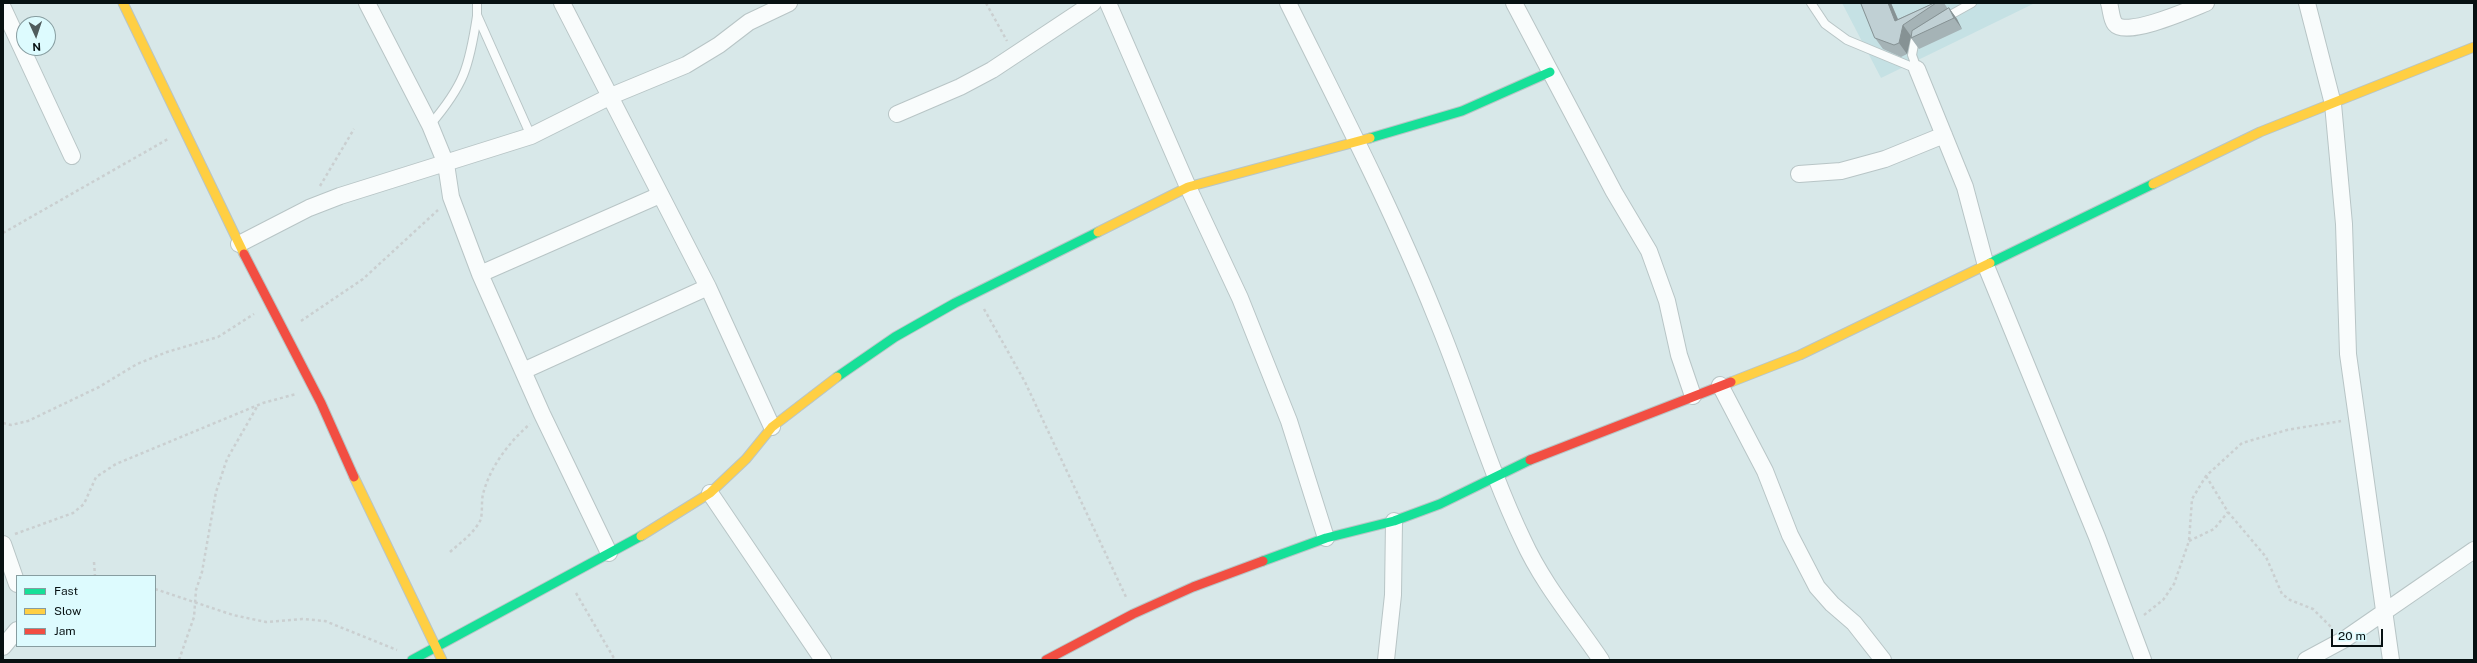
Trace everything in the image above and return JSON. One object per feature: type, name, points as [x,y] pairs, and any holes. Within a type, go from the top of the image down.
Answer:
[{"type":"street","points":[[123,3],[239,244],[314,389],[442,660]]},
{"type":"street","points":[[367,3],[430,125],[446,164],[451,197],[480,274],[542,414],[609,553]]},
{"type":"street","points":[[562,3],[708,287],[772,427]]},
{"type":"street","points":[[239,244],[309,208],[384,181],[446,164],[531,136],[611,96],[686,65],[719,46],[749,22],[789,3]]},
{"type":"street","points":[[897,114],[960,87],[992,70],[1093,3]]},
{"type":"street","points":[[1288,3],[1357,142],[1435,315],[1496,476],[1523,541],[1546,585],[1601,660]]},
{"type":"street","points":[[1514,3],[1614,192],[1649,251],[1667,301],[1679,355],[1693,396]]},
{"type":"street","points":[[2109,3],[2114,23],[2119,27],[2132,28],[2151,24],[2206,3]]},
{"type":"street","points":[[2307,3],[2333,104],[2344,224],[2348,354],[2359,418],[2391,660]]},
{"type":"street","points":[[1112,4],[1188,187],[1240,298],[1289,421],[1326,538]]},
{"type":"street","points":[[3,8],[72,156]]},
{"type":"street","points":[[1046,660],[1133,614],[1193,588],[1326,538],[1394,521],[1440,504],[1496,476],[1581,439],[1800,355],[2260,132],[2474,48]]},
{"type":"street","points":[[1916,69],[1965,187],[1986,266],[2091,522],[2143,660]]},
{"type":"street","points":[[415,658],[437,648],[660,525],[710,493],[746,459],[772,427],[832,380],[894,337],[975,293],[1188,187],[1357,142],[1462,112],[1550,72]]},
{"type":"street","points":[[1799,174],[1841,171],[1885,158],[1944,135]]},
{"type":"street","points":[[480,274],[660,196]]},
{"type":"street","points":[[523,371],[708,287]]},
{"type":"street","points":[[1720,385],[1765,471],[1790,535],[1817,587],[1832,604],[1854,623],[1884,660]]},
{"type":"street","points":[[710,493],[823,660]]},
{"type":"street","points":[[1386,660],[1393,595],[1394,521]]},
{"type":"street","points":[[7,540],[16,580]]},
{"type":"street","points":[[2306,660],[2345,639],[2474,550]]},
{"type":"street","points":[[3,647],[16,631]]},
{"type":"lane","points":[[430,125],[453,98],[464,78],[472,48],[477,15],[477,3]]},
{"type":"lane","points":[[1810,3],[1825,24],[1847,40],[1916,69]]},
{"type":"lane","points":[[1939,23],[1972,3]]},
{"type":"lane","points":[[477,15],[531,136]]},
{"type":"lane","points":[[1916,69],[1912,55],[1915,39],[1927,31]]},
{"type":"path","points":[[986,3],[1014,54]]},
{"type":"path","points":[[309,208],[330,167],[354,129]]},
{"type":"path","points":[[3,234],[184,130]]},
{"type":"path","points":[[284,332],[363,280],[451,197]]},
{"type":"path","points":[[975,293],[1024,382],[1133,614]]},
{"type":"path","points":[[3,423],[12,424],[28,421],[99,388],[137,364],[167,352],[218,338],[246,318],[270,306]]},
{"type":"path","points":[[7,540],[74,513],[84,504],[96,477],[116,464],[258,405],[314,389]]},
{"type":"path","points":[[179,660],[194,617],[195,604],[216,492],[227,459],[258,405]]},
{"type":"path","points":[[450,552],[474,531],[481,519],[480,505],[486,483],[510,442],[542,414]]},
{"type":"path","points":[[2129,625],[2163,600],[2174,584],[2189,541],[2192,500],[2206,476],[2242,443],[2287,430],[2359,418]]},
{"type":"path","points":[[2206,476],[2228,512],[2266,557],[2282,594],[2290,600],[2313,609],[2345,639]]},
{"type":"path","points":[[2189,541],[2214,529],[2228,512]]},
{"type":"path","points":[[94,562],[95,575]]},
{"type":"path","points":[[567,577],[615,660]]},
{"type":"path","points":[[156,589],[195,604],[266,622],[302,619],[325,621],[415,658]]},
{"type":"shaded area","points":[[1842,3],[2035,3],[1881,78]]},
{"type":"building","points":[[1861,3],[1888,3],[1895,21],[1936,3],[1903,25],[1899,43],[1894,45],[1875,38]]},
{"type":"building","points":[[1949,8],[1954,18],[1911,38],[1912,31]]},
{"type":"traffic: fast","points":[[1370,138],[1462,111],[1550,72]]},
{"type":"traffic: fast","points":[[1990,263],[2153,184]]},
{"type":"traffic: fast","points":[[837,377],[895,337],[955,303],[1098,232]]},
{"type":"traffic: fast","points":[[1263,561],[1326,538],[1394,521],[1440,504],[1530,460]]},
{"type":"traffic: fast","points":[[412,660],[641,536]]},
{"type":"traffic: slow","points":[[123,3],[244,254]]},
{"type":"traffic: slow","points":[[2153,184],[2260,132],[2474,47]]},
{"type":"traffic: slow","points":[[1098,232],[1188,187],[1370,138]]},
{"type":"traffic: slow","points":[[1731,382],[1800,355],[1990,263]]},
{"type":"traffic: slow","points":[[641,536],[710,493],[746,459],[772,427],[837,377]]},
{"type":"traffic: slow","points":[[354,477],[442,660]]},
{"type":"traffic: jam","points":[[244,254],[321,403],[354,477]]},
{"type":"traffic: jam","points":[[1530,460],[1731,382]]},
{"type":"traffic: jam","points":[[1046,660],[1133,614],[1193,587],[1263,561]]}]
